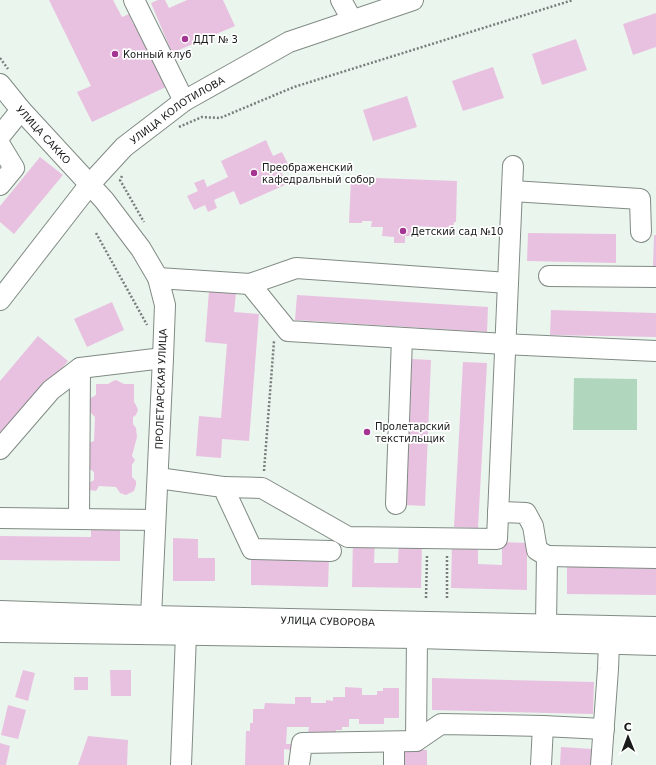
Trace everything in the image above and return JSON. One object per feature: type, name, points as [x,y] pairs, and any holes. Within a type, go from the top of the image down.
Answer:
[{"type":"main road","name":"УЛИЦА СУВОРОВА","points":[[0,612],[151,616],[185,625],[417,637],[656,644]]},
{"type":"main road","name":"УЛИЦА СУВОРОВА","points":[[0,631],[185,625],[546,625],[656,628]]},
{"type":"street","points":[[134,0],[184,101]]},
{"type":"street","points":[[341,0],[352,20]]},
{"type":"street","name":"УЛИЦА КОЛОТИЛОВА","points":[[0,300],[90,184],[124,147],[184,101],[289,42],[412,0]]},
{"type":"street","name":"УЛИЦА САККО","points":[[0,84],[21,110],[90,184]]},
{"type":"street","points":[[0,136],[21,110]]},
{"type":"street","points":[[0,145],[14,168],[0,185]]},
{"type":"street","points":[[158,478],[223,487],[262,488],[348,537],[497,539],[513,166]]},
{"type":"street","name":"ПРОЛЕТАРСКАЯ УЛИЦА","points":[[90,184],[141,249],[158,278],[165,305],[151,616]]},
{"type":"street","points":[[512,191],[640,199],[641,232]]},
{"type":"street","points":[[158,278],[250,284],[296,268],[508,283]]},
{"type":"street","points":[[549,276],[656,277]]},
{"type":"street","points":[[250,284],[288,331],[656,351]]},
{"type":"street","points":[[396,504],[402,338]]},
{"type":"street","points":[[0,450],[51,390],[80,368],[163,358]]},
{"type":"street","points":[[79,518],[80,368]]},
{"type":"street","points":[[223,487],[252,549],[331,552]]},
{"type":"street","points":[[498,512],[526,513],[533,526],[537,550],[547,556],[656,558]]},
{"type":"street","points":[[0,518],[155,520]]},
{"type":"street","points":[[546,625],[547,556]]},
{"type":"street","points":[[181,765],[185,625]]},
{"type":"street","points":[[416,741],[417,637]]},
{"type":"street","points":[[601,765],[609,643]]},
{"type":"street","points":[[299,765],[302,743],[416,741],[441,724],[604,729]]},
{"type":"street","points":[[541,765],[543,726]]},
{"type":"street","points":[[394,742],[394,765]]},
{"type":"path","points":[[175,129],[202,117],[220,118],[294,87],[573,0]]},
{"type":"path","points":[[123,174],[120,180],[146,226]]},
{"type":"path","points":[[96,233],[148,326]]},
{"type":"path","points":[[262,488],[276,316]]},
{"type":"path","points":[[426,598],[427,538]]},
{"type":"path","points":[[447,598],[448,538]]},
{"type":"green space","points":[[574,378],[637,379],[637,430],[573,430]]},
{"type":"building","name":"Конный клуб","points":[[49,0],[113,0],[122,17],[129,14],[133,24],[139,21],[170,85],[92,122],[77,92],[91,86]]},
{"type":"building","name":"ДДТ № 3","points":[[158,0],[165,0],[169,8],[187,0],[223,0],[235,26],[172,53],[151,3]]},
{"type":"building","points":[[656,13],[656,47],[633,55],[623,24]]},
{"type":"building","points":[[576,39],[587,70],[542,85],[532,54]]},
{"type":"building","points":[[493,67],[504,98],[463,111],[452,81]]},
{"type":"building","points":[[407,96],[417,127],[373,141],[363,110]]},
{"type":"building","name":"Преображенский кафедральный собор","points":[[266,140],[273,156],[282,152],[288,164],[279,168],[287,184],[240,205],[234,191],[214,200],[217,208],[208,212],[205,205],[194,210],[187,196],[198,191],[194,183],[204,179],[207,187],[228,177],[221,161]]},
{"type":"building","points":[[40,157],[63,175],[14,234],[0,222],[0,206]]},
{"type":"building","points":[[351,177],[457,181],[456,222],[454,222],[453,234],[435,233],[435,227],[413,226],[413,236],[405,236],[405,243],[394,243],[394,237],[382,236],[383,227],[371,227],[372,221],[349,223]]},
{"type":"building","points":[[528,233],[616,234],[616,263],[527,261]]},
{"type":"building","points":[[654,235],[656,235],[656,266],[653,266]]},
{"type":"building","points":[[209,291],[236,293],[234,312],[259,314],[249,441],[222,439],[221,458],[196,456],[199,416],[221,418],[227,344],[205,342]]},
{"type":"building","points":[[297,295],[488,307],[487,332],[295,320]]},
{"type":"building","points":[[112,302],[124,330],[87,347],[74,319]]},
{"type":"building","points":[[551,310],[656,313],[656,337],[550,335]]},
{"type":"building","points":[[38,336],[68,361],[0,443],[0,381]]},
{"type":"building","points":[[412,359],[431,360],[425,506],[406,505]]},
{"type":"building","points":[[463,362],[487,363],[478,528],[454,527]]},
{"type":"building","points":[[116,380],[124,384],[134,384],[134,402],[138,410],[136,415],[133,417],[133,424],[136,428],[137,437],[132,456],[135,460],[132,465],[132,477],[136,481],[136,485],[134,491],[126,495],[120,493],[116,487],[99,486],[96,491],[90,490],[88,487],[89,483],[94,480],[94,472],[87,467],[89,443],[94,441],[95,417],[88,410],[89,399],[96,395],[96,384],[108,384]]},
{"type":"building","points":[[91,529],[120,529],[120,561],[0,560],[0,536],[91,537]]},
{"type":"building","points":[[173,538],[198,539],[198,558],[215,558],[215,581],[173,581]]},
{"type":"building","points":[[353,540],[375,540],[374,563],[398,563],[399,540],[422,541],[421,588],[352,587]]},
{"type":"building","points":[[452,541],[478,542],[478,564],[502,565],[502,542],[527,543],[527,590],[451,588]]},
{"type":"building","points":[[251,556],[329,558],[328,587],[251,585]]},
{"type":"building","points":[[567,566],[656,567],[656,595],[567,594]]},
{"type":"building","points":[[23,670],[35,673],[28,701],[15,697]]},
{"type":"building","points":[[110,670],[131,670],[131,696],[111,696]]},
{"type":"building","points":[[74,677],[88,677],[88,690],[74,690]]},
{"type":"building","points":[[432,678],[594,682],[593,714],[432,710]]},
{"type":"building","points":[[345,687],[362,688],[362,695],[377,695],[377,691],[383,691],[383,688],[399,688],[399,718],[384,718],[384,724],[359,724],[359,719],[349,719],[349,727],[342,727],[342,730],[336,730],[336,733],[308,733],[309,727],[287,727],[286,744],[291,744],[291,750],[284,749],[284,765],[245,765],[246,731],[250,731],[250,723],[253,723],[253,709],[264,709],[265,703],[295,704],[295,697],[311,697],[311,703],[326,703],[326,700],[333,701],[333,697],[345,697]]},
{"type":"building","points":[[8,705],[26,710],[18,739],[1,735]]},
{"type":"building","points":[[88,736],[128,740],[127,765],[78,765]]},
{"type":"building","points":[[0,743],[10,746],[6,765],[0,765]]},
{"type":"building","points":[[561,747],[593,749],[592,765],[560,765]]},
{"type":"building","points":[[403,749],[427,750],[427,765],[402,765]]},
{"type":"place","name":"ДДТ № 3","points":[[185,39]]},
{"type":"place","name":"Конный клуб","points":[[115,54]]},
{"type":"place","name":"Преображенский кафедральный собор","points":[[254,173]]},
{"type":"place","name":"Детский сад №10","points":[[403,231]]},
{"type":"place","name":"Пролетарский текстильщик","points":[[367,432]]}]
